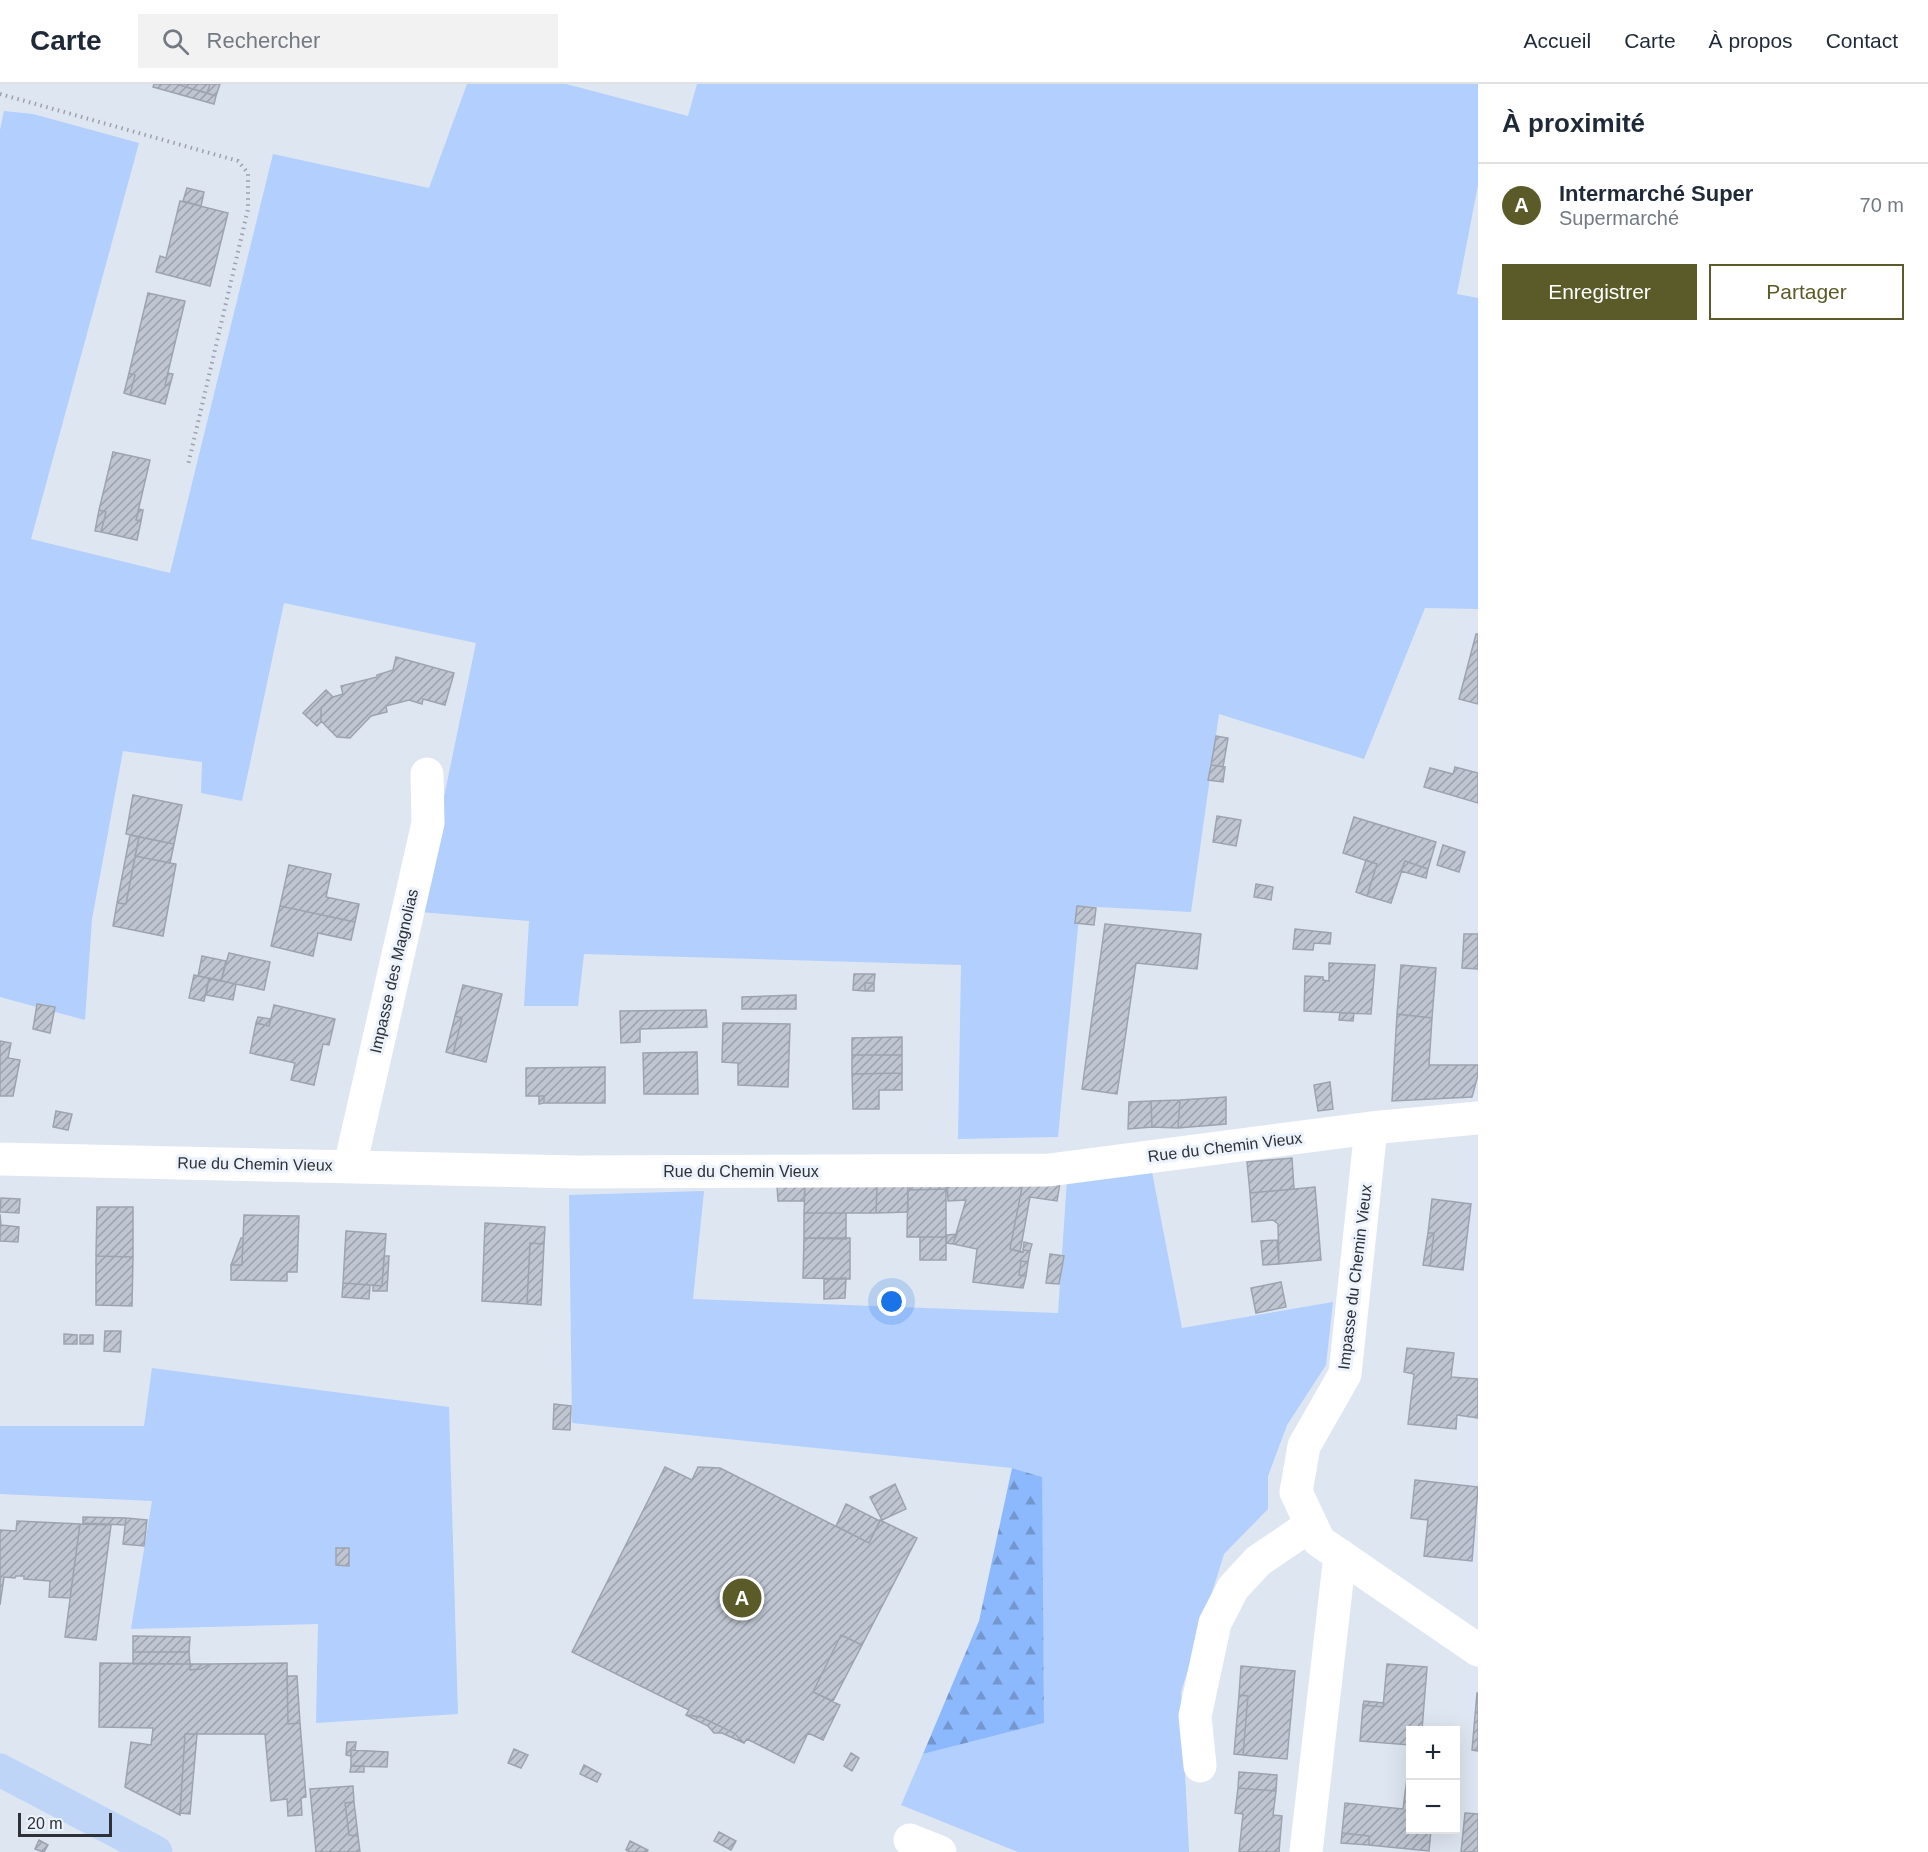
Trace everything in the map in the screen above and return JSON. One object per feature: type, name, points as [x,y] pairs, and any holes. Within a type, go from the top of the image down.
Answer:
[{"type":"main road","points":[[0,1770],[156,1852]]},
{"type":"street","name":"Impasse des Magnolias","points":[[350,1166],[428,823],[427,774]]},
{"type":"street","name":"Rue du Chemin Vieux","points":[[0,1159],[578,1172],[1049,1170],[1371,1128],[1478,1118]]},
{"type":"street","name":"Impasse du Chemin Vieux","points":[[1371,1128],[1345,1374],[1304,1446],[1296,1492],[1319,1541],[1478,1650]]},
{"type":"street","points":[[1200,1766],[1195,1716],[1215,1623],[1233,1588],[1257,1561],[1311,1525]]},
{"type":"street","points":[[1306,1852],[1340,1555]]},
{"type":"street","points":[[910,1840],[940,1852]]},
{"type":"path","points":[[0,94],[238,160],[249,174],[248,209],[188,465]]},
{"type":"shaded area","points":[[467,84],[566,84],[688,116],[697,84],[1478,84],[1478,185],[1457,294],[1478,298],[1478,609],[1425,608],[1364,759],[1219,714],[1191,912],[1080,906],[1058,1137],[958,1139],[961,965],[584,954],[578,1006],[524,1006],[529,921],[420,912],[476,643],[284,603],[242,801],[201,793],[202,762],[123,751],[92,919],[85,1020],[0,997],[0,130],[4,111],[33,114],[139,143],[31,539],[170,573],[273,154],[429,188]]},
{"type":"shaded area","points":[[1152,1172],[1182,1328],[1333,1302],[1326,1365],[1287,1425],[1268,1476],[1268,1509],[1224,1554],[1181,1692],[1189,1852],[1018,1852],[901,1805],[923,1754],[1044,1723],[1041,1477],[1012,1468],[572,1423],[569,1195],[704,1191],[693,1299],[1058,1313],[1067,1180]]},
{"type":"shaded area","points":[[152,1368],[449,1407],[458,1714],[316,1723],[318,1624],[131,1629],[152,1501],[0,1494],[0,1426],[144,1426]]},
{"type":"green space","points":[[1012,1468],[1042,1477],[1044,1723],[923,1754],[979,1621]]},
{"type":"building","points":[[154,84],[176,84],[216,96],[214,104],[153,87]]},
{"type":"building","points":[[176,84],[210,84],[207,93]]},
{"type":"building","points":[[210,84],[220,84],[216,96],[207,93]]},
{"type":"building","points":[[187,188],[204,192],[201,206],[183,201]]},
{"type":"building","points":[[180,201],[228,213],[210,286],[156,272],[160,256],[166,258]]},
{"type":"building","points":[[148,293],[185,301],[165,385],[170,385],[165,404],[130,395],[135,375],[129,373]]},
{"type":"building","points":[[129,373],[135,375],[130,395],[124,393]]},
{"type":"building","points":[[168,373],[173,374],[170,385],[165,385]]},
{"type":"building","points":[[113,452],[150,460],[136,520],[141,521],[137,540],[101,532],[106,512],[99,510]]},
{"type":"building","points":[[139,509],[143,510],[141,521],[136,520]]},
{"type":"building","points":[[99,510],[106,512],[101,532],[95,531]]},
{"type":"building","points":[[1476,634],[1478,634],[1478,704],[1459,699]]},
{"type":"building","points":[[396,657],[454,673],[445,705],[423,699],[422,704],[409,700],[386,706],[387,712],[371,716],[350,738],[337,737],[321,721],[321,708],[333,697],[343,694],[341,686],[377,677],[377,675],[393,670]]},
{"type":"building","points":[[326,690],[333,697],[321,708],[321,722],[317,726],[303,713]]},
{"type":"building","points":[[1216,736],[1228,738],[1223,767],[1211,765]]},
{"type":"building","points":[[1211,765],[1225,767],[1223,782],[1208,780]]},
{"type":"building","points":[[1455,767],[1478,773],[1478,803],[1424,787],[1430,768],[1453,774]]},
{"type":"building","points":[[133,795],[182,805],[174,844],[126,834]]},
{"type":"building","points":[[1217,816],[1241,820],[1236,846],[1213,842]]},
{"type":"building","points":[[1354,817],[1436,842],[1428,869],[1405,861],[1391,903],[1367,896],[1377,864],[1343,853]]},
{"type":"building","points":[[130,835],[139,837],[126,904],[117,903]]},
{"type":"building","points":[[139,837],[174,844],[170,863],[135,856]]},
{"type":"building","points":[[1443,845],[1465,852],[1459,872],[1437,865]]},
{"type":"building","points":[[135,856],[176,864],[163,936],[113,926],[117,903],[126,904]]},
{"type":"building","points":[[1366,860],[1377,864],[1367,896],[1356,892]]},
{"type":"building","points":[[1405,861],[1428,869],[1426,878],[1401,871]]},
{"type":"building","points":[[289,865],[331,874],[326,897],[359,904],[355,922],[280,906]]},
{"type":"building","points":[[1256,884],[1273,887],[1271,900],[1254,897]]},
{"type":"building","points":[[280,906],[355,922],[351,940],[318,933],[313,956],[271,946]]},
{"type":"building","points":[[1077,906],[1096,908],[1094,925],[1075,923]]},
{"type":"building","points":[[1105,924],[1201,934],[1197,969],[1136,963],[1117,1094],[1082,1089]]},
{"type":"building","points":[[1295,929],[1331,933],[1330,944],[1314,943],[1313,950],[1293,949]]},
{"type":"building","points":[[1464,934],[1478,934],[1478,969],[1462,968]]},
{"type":"building","points":[[229,953],[270,962],[264,990],[221,981]]},
{"type":"building","points":[[202,956],[226,961],[221,981],[198,976]]},
{"type":"building","points":[[1329,963],[1375,965],[1371,1014],[1304,1011],[1305,976],[1323,977],[1323,980],[1329,981]]},
{"type":"building","points":[[1401,965],[1436,968],[1432,1018],[1397,1014]]},
{"type":"building","points":[[854,974],[875,974],[874,983],[865,983],[865,991],[853,990]]},
{"type":"building","points":[[194,975],[209,978],[204,1001],[189,998]]},
{"type":"building","points":[[209,978],[236,984],[233,1000],[206,995]]},
{"type":"building","points":[[865,983],[874,983],[874,991],[865,991]]},
{"type":"building","points":[[463,985],[502,994],[486,1062],[453,1054],[462,1018],[455,1016]]},
{"type":"building","points":[[796,995],[796,1009],[742,1009],[742,997]]},
{"type":"building","points":[[37,1004],[55,1007],[50,1033],[33,1029]]},
{"type":"building","points":[[274,1005],[335,1019],[329,1045],[323,1044],[314,1085],[291,1080],[295,1063],[250,1053],[256,1023],[269,1026]]},
{"type":"building","points":[[706,1010],[707,1027],[640,1029],[640,1042],[621,1043],[620,1011]]},
{"type":"building","points":[[1340,1013],[1354,1013],[1353,1021],[1339,1020]]},
{"type":"building","points":[[1397,1014],[1432,1018],[1429,1065],[1478,1065],[1478,1075],[1472,1097],[1392,1101]]},
{"type":"building","points":[[455,1016],[462,1018],[453,1054],[446,1052]]},
{"type":"building","points":[[258,1017],[271,1019],[269,1026],[256,1023]]},
{"type":"building","points":[[723,1023],[790,1024],[788,1087],[738,1085],[738,1063],[722,1062]]},
{"type":"building","points":[[902,1037],[902,1055],[852,1055],[852,1038]]},
{"type":"building","points":[[0,1041],[11,1043],[8,1058],[20,1060],[13,1096],[0,1096]]},
{"type":"building","points":[[697,1052],[698,1094],[644,1094],[643,1053]]},
{"type":"building","points":[[852,1055],[902,1055],[902,1073],[852,1074]]},
{"type":"building","points":[[605,1067],[605,1103],[544,1103],[544,1096],[526,1096],[526,1068]]},
{"type":"building","points":[[902,1073],[902,1090],[879,1090],[879,1109],[853,1109],[852,1074]]},
{"type":"building","points":[[1330,1082],[1333,1109],[1318,1111],[1314,1085]]},
{"type":"building","points":[[539,1096],[544,1096],[544,1103],[539,1104]]},
{"type":"building","points":[[1226,1097],[1226,1124],[1178,1128],[1180,1100]]},
{"type":"building","points":[[1180,1100],[1178,1128],[1152,1127],[1151,1101]]},
{"type":"building","points":[[1151,1101],[1152,1127],[1128,1129],[1129,1102]]},
{"type":"building","points":[[56,1111],[72,1114],[68,1130],[53,1127]]},
{"type":"building","points":[[1292,1158],[1294,1189],[1250,1193],[1247,1162]]},
{"type":"building","points":[[946,1182],[946,1189],[910,1190],[910,1184]]},
{"type":"building","points":[[947,1182],[1023,1182],[1010,1249],[1030,1251],[1028,1262],[1021,1261],[1019,1275],[1026,1276],[1023,1288],[973,1282],[977,1249],[953,1244],[966,1200],[948,1201]]},
{"type":"building","points":[[1023,1182],[1060,1183],[1057,1201],[1030,1197],[1020,1252],[1010,1249]]},
{"type":"building","points":[[908,1184],[908,1212],[876,1213],[877,1185]]},
{"type":"building","points":[[908,1184],[910,1184],[910,1190],[946,1189],[946,1237],[907,1237]]},
{"type":"building","points":[[777,1185],[805,1185],[804,1201],[778,1201]]},
{"type":"building","points":[[805,1185],[877,1185],[876,1213],[804,1213]]},
{"type":"building","points":[[1315,1187],[1321,1260],[1279,1264],[1278,1224],[1273,1220],[1252,1222],[1250,1193]]},
{"type":"building","points":[[1,1198],[20,1199],[19,1213],[0,1212]]},
{"type":"building","points":[[1432,1199],[1471,1204],[1463,1270],[1430,1266],[1434,1233],[1428,1233]]},
{"type":"building","points":[[97,1207],[133,1207],[133,1257],[96,1256]]},
{"type":"building","points":[[804,1213],[846,1213],[846,1239],[804,1238]]},
{"type":"building","points":[[0,1214],[1,1225],[19,1227],[18,1242],[0,1241]]},
{"type":"building","points":[[244,1215],[299,1216],[297,1272],[287,1272],[287,1281],[231,1280],[231,1265],[242,1265]]},
{"type":"building","points":[[485,1223],[545,1227],[544,1244],[530,1243],[527,1304],[482,1301]]},
{"type":"building","points":[[346,1231],[386,1234],[382,1286],[343,1283]]},
{"type":"building","points":[[1428,1233],[1434,1233],[1430,1266],[1423,1265]]},
{"type":"building","points":[[957,1234],[953,1244],[946,1243],[947,1235]]},
{"type":"building","points":[[920,1237],[946,1237],[946,1260],[920,1260]]},
{"type":"building","points":[[241,1238],[243,1238],[242,1265],[231,1265]]},
{"type":"building","points":[[804,1238],[850,1238],[850,1279],[803,1278]]},
{"type":"building","points":[[1277,1240],[1279,1264],[1263,1265],[1261,1241]]},
{"type":"building","points":[[1024,1242],[1032,1244],[1030,1251],[1023,1250]]},
{"type":"building","points":[[530,1243],[544,1244],[541,1305],[527,1304]]},
{"type":"building","points":[[1050,1254],[1064,1256],[1059,1284],[1046,1283]]},
{"type":"building","points":[[96,1256],[133,1257],[132,1306],[96,1305]]},
{"type":"building","points":[[384,1256],[389,1256],[387,1291],[373,1291],[373,1285],[382,1286]]},
{"type":"building","points":[[1021,1261],[1028,1262],[1026,1276],[1019,1275]]},
{"type":"building","points":[[846,1278],[845,1298],[824,1299],[824,1279]]},
{"type":"building","points":[[1281,1282],[1286,1307],[1256,1313],[1251,1288]]},
{"type":"building","points":[[343,1283],[370,1285],[369,1299],[342,1297]]},
{"type":"building","points":[[105,1331],[121,1331],[120,1352],[104,1351]]},
{"type":"building","points":[[64,1334],[77,1335],[77,1344],[64,1344]]},
{"type":"building","points":[[80,1335],[93,1335],[93,1344],[80,1344]]},
{"type":"building","points":[[1407,1348],[1454,1353],[1451,1377],[1478,1379],[1478,1418],[1457,1415],[1456,1429],[1408,1424],[1414,1374],[1404,1372]]},
{"type":"building","points":[[554,1404],[571,1406],[570,1430],[553,1429]]},
{"type":"building","points":[[665,1467],[692,1480],[698,1467],[720,1468],[869,1543],[880,1520],[917,1538],[862,1645],[841,1635],[813,1692],[840,1705],[823,1740],[808,1733],[794,1763],[747,1739],[744,1743],[734,1733],[701,1717],[686,1715],[689,1710],[572,1652]]},
{"type":"building","points":[[1415,1480],[1478,1487],[1472,1561],[1424,1556],[1428,1520],[1411,1518]]},
{"type":"building","points":[[895,1484],[906,1509],[882,1520],[870,1497]]},
{"type":"building","points":[[846,1504],[880,1521],[869,1543],[836,1526]]},
{"type":"building","points":[[83,1517],[126,1518],[125,1525],[83,1523]]},
{"type":"building","points":[[126,1518],[147,1520],[144,1546],[123,1544]]},
{"type":"building","points":[[17,1521],[80,1524],[70,1598],[49,1597],[50,1581],[24,1579],[24,1576],[4,1577],[0,1605],[0,1530],[16,1531]]},
{"type":"building","points":[[80,1524],[111,1525],[96,1640],[65,1637]]},
{"type":"building","points":[[336,1548],[349,1548],[349,1566],[336,1565]]},
{"type":"building","points":[[841,1635],[862,1645],[833,1701],[813,1692]]},
{"type":"building","points":[[133,1636],[190,1637],[189,1652],[133,1652]]},
{"type":"building","points":[[133,1652],[189,1652],[190,1664],[133,1664]]},
{"type":"building","points":[[100,1663],[190,1664],[190,1670],[201,1669],[210,1664],[287,1663],[288,1724],[300,1723],[306,1797],[301,1798],[302,1815],[288,1816],[287,1799],[271,1801],[265,1734],[185,1734],[180,1815],[125,1787],[131,1742],[151,1745],[153,1728],[99,1727]]},
{"type":"building","points":[[190,1664],[210,1664],[201,1669],[190,1670]]},
{"type":"building","points":[[1387,1664],[1427,1667],[1422,1726],[1406,1726],[1406,1745],[1360,1741],[1363,1705],[1383,1707]]},
{"type":"building","points":[[1241,1666],[1295,1671],[1287,1759],[1243,1755],[1248,1696],[1239,1695]]},
{"type":"building","points":[[287,1676],[297,1676],[300,1723],[288,1724]]},
{"type":"building","points":[[1478,1693],[1478,1751],[1472,1750]]},
{"type":"building","points":[[1239,1695],[1248,1696],[1243,1755],[1234,1754]]},
{"type":"building","points":[[1364,1701],[1384,1703],[1383,1707],[1363,1705]]},
{"type":"building","points":[[686,1715],[701,1717],[734,1733],[744,1743],[722,1733],[714,1733],[708,1726]]},
{"type":"building","points":[[185,1734],[197,1734],[190,1814],[180,1813]]},
{"type":"building","points":[[347,1742],[356,1742],[355,1750],[351,1750],[351,1756],[346,1755]]},
{"type":"building","points":[[514,1749],[528,1755],[521,1768],[508,1763]]},
{"type":"building","points":[[351,1750],[388,1752],[387,1767],[351,1766]]},
{"type":"building","points":[[851,1753],[859,1758],[852,1771],[844,1766]]},
{"type":"building","points":[[584,1765],[601,1774],[597,1782],[580,1774]]},
{"type":"building","points":[[351,1766],[364,1766],[364,1772],[350,1772]]},
{"type":"building","points":[[1239,1772],[1277,1775],[1276,1791],[1238,1788]]},
{"type":"building","points":[[353,1786],[354,1802],[345,1803],[349,1835],[358,1836],[360,1852],[316,1852],[310,1789]]},
{"type":"building","points":[[1406,1786],[1406,1834],[1431,1834],[1429,1851],[1369,1845],[1369,1836],[1342,1833],[1345,1803],[1403,1809]]},
{"type":"building","points":[[1238,1788],[1276,1791],[1273,1815],[1282,1816],[1279,1852],[1239,1852],[1243,1814],[1235,1813]]},
{"type":"building","points":[[354,1802],[358,1836],[349,1835],[345,1803]]},
{"type":"building","points":[[1465,1813],[1478,1814],[1478,1852],[1461,1852]]},
{"type":"building","points":[[719,1832],[736,1841],[731,1850],[714,1841]]},
{"type":"building","points":[[1342,1833],[1369,1836],[1369,1845],[1341,1843]]},
{"type":"building","points":[[39,1840],[48,1845],[44,1852],[35,1849]]},
{"type":"building","points":[[630,1841],[648,1850],[647,1852],[626,1850]]},
{"type":"place","name":"Intermarché Super","points":[[742,1598]]}]
